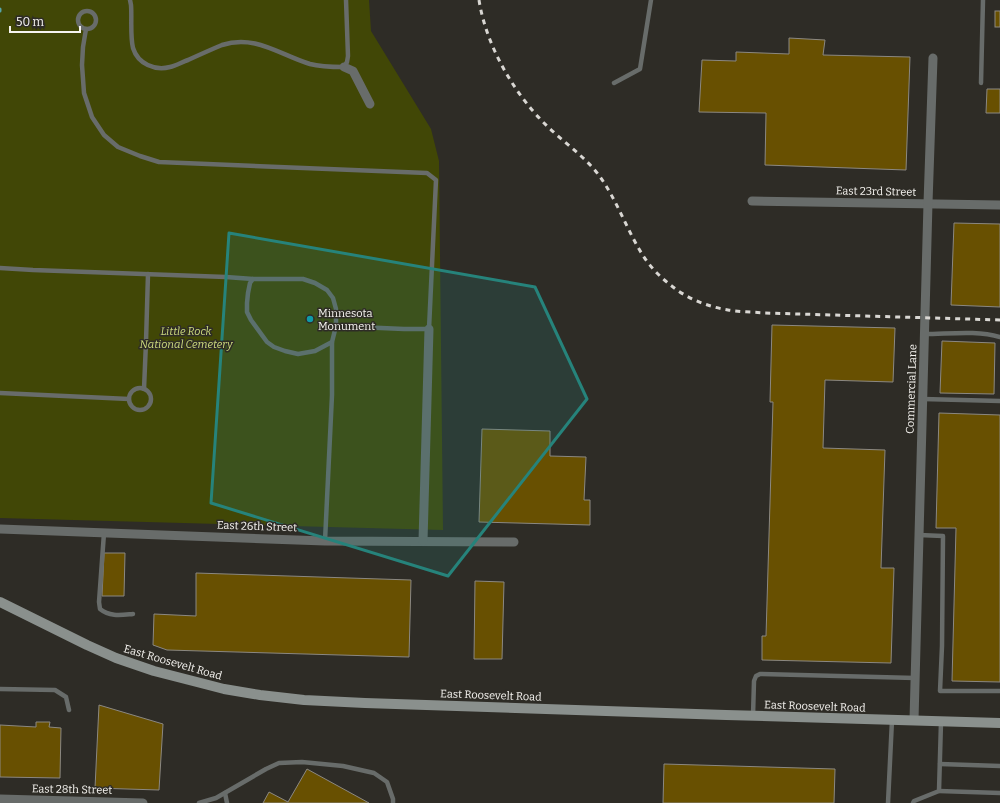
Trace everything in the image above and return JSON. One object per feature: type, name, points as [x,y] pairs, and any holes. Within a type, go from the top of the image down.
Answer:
[{"type":"main road","name":"East Roosevelt Road","points":[[0,602],[116,658],[154,671],[260,695],[304,700],[1000,723]]},
{"type":"street","name":"Commercial Lane","points":[[914,720],[933,58]]},
{"type":"street","points":[[344,67],[353,71],[370,104]]},
{"type":"street","name":"East 23rd Street","points":[[752,201],[1000,205]]},
{"type":"street","points":[[423,541],[428,329]]},
{"type":"street","name":"East 26th Street","points":[[0,529],[325,541],[514,542]]},
{"type":"street","name":"East 28th Street","points":[[0,799],[143,803]]},
{"type":"lane","points":[[130,0],[132,44],[134,50],[142,62],[153,68],[171,67],[231,42],[246,42],[260,45],[311,64],[325,67],[344,67],[348,56],[346,0]]},
{"type":"lane","points":[[614,83],[640,69],[651,0]]},
{"type":"lane","points":[[981,83],[983,0]]},
{"type":"lane","points":[[88,11],[94,14],[96,23],[92,28],[86,29],[83,29],[79,25],[77,19],[82,12],[88,11]]},
{"type":"lane","points":[[86,29],[82,65],[84,93],[92,117],[104,135],[118,147],[159,162],[427,173],[436,180],[428,329],[336,326]]},
{"type":"lane","points":[[0,268],[40,271],[253,279],[303,279],[327,290],[336,309],[336,326],[332,342],[332,395],[325,541]]},
{"type":"lane","points":[[144,389],[148,274]]},
{"type":"lane","points":[[253,279],[250,283],[248,293],[247,312],[267,342],[274,347],[298,354],[315,351],[332,342]]},
{"type":"lane","points":[[925,334],[977,334],[1000,337]]},
{"type":"lane","points":[[137,389],[144,389],[151,397],[148,407],[138,410],[131,406],[129,399],[131,393],[137,389]]},
{"type":"lane","points":[[0,394],[129,399]]},
{"type":"lane","points":[[923,399],[1000,401]]},
{"type":"lane","points":[[104,533],[99,602],[100,609],[114,615],[133,614]]},
{"type":"lane","points":[[919,535],[943,536],[940,691],[1000,691]]},
{"type":"lane","points":[[753,716],[754,681],[756,676],[760,674],[915,678]]},
{"type":"lane","points":[[0,689],[55,690],[66,697],[69,710]]},
{"type":"lane","points":[[888,803],[892,720]]},
{"type":"lane","points":[[939,791],[941,721]]},
{"type":"lane","points":[[200,803],[216,798],[279,763],[302,762],[343,766],[374,773],[386,782],[393,799],[393,803]]},
{"type":"lane","points":[[940,764],[1000,766]]},
{"type":"lane","points":[[913,803],[914,801],[939,791],[1000,793]]},
{"type":"lane","points":[[225,793],[227,803]]},
{"type":"highlighted area","points":[[229,233],[535,287],[587,399],[448,576],[211,503]]},
{"type":"green space","name":"Little Rock National Cemetery","points":[[0,0],[369,0],[371,31],[431,129],[439,161],[443,530],[0,518]]},
{"type":"building","points":[[995,11],[1000,11],[1000,27],[995,27]]},
{"type":"building","points":[[789,38],[825,40],[823,55],[910,57],[906,170],[765,165],[766,113],[699,112],[702,60],[736,61],[736,52],[789,54]]},
{"type":"building","points":[[987,89],[1000,89],[1000,113],[986,113]]},
{"type":"building","points":[[954,223],[1000,224],[1000,307],[951,305]]},
{"type":"building","points":[[772,325],[895,328],[893,382],[825,380],[823,448],[885,450],[881,568],[894,568],[891,663],[762,660],[762,636],[766,636],[773,402],[770,402]]},
{"type":"building","points":[[942,341],[995,343],[994,394],[940,393]]},
{"type":"building","points":[[939,413],[1000,415],[1000,682],[952,681],[956,528],[936,528]]},
{"type":"building","points":[[482,429],[550,431],[550,456],[586,457],[584,500],[590,500],[590,525],[479,522]]},
{"type":"building","points":[[104,553],[125,553],[124,596],[102,596]]},
{"type":"building","points":[[196,573],[411,580],[409,657],[167,650],[153,645],[154,614],[196,616]]},
{"type":"building","points":[[475,581],[504,582],[502,659],[474,659]]},
{"type":"building","points":[[99,705],[163,724],[159,790],[95,788]]},
{"type":"building","points":[[36,722],[50,722],[49,727],[61,728],[60,778],[0,777],[0,725],[36,727]]},
{"type":"building","points":[[664,764],[835,769],[834,803],[663,803]]},
{"type":"building","points":[[307,769],[369,803],[263,803],[269,792],[288,802]]},
{"type":"railway","points":[[479,0],[488,34],[512,83],[545,124],[586,161],[598,174],[610,193],[645,259],[664,280],[685,295],[714,307],[742,312],[1000,320]]},
{"type":"place","name":"Minnesota Monument","points":[[310,319]]}]
